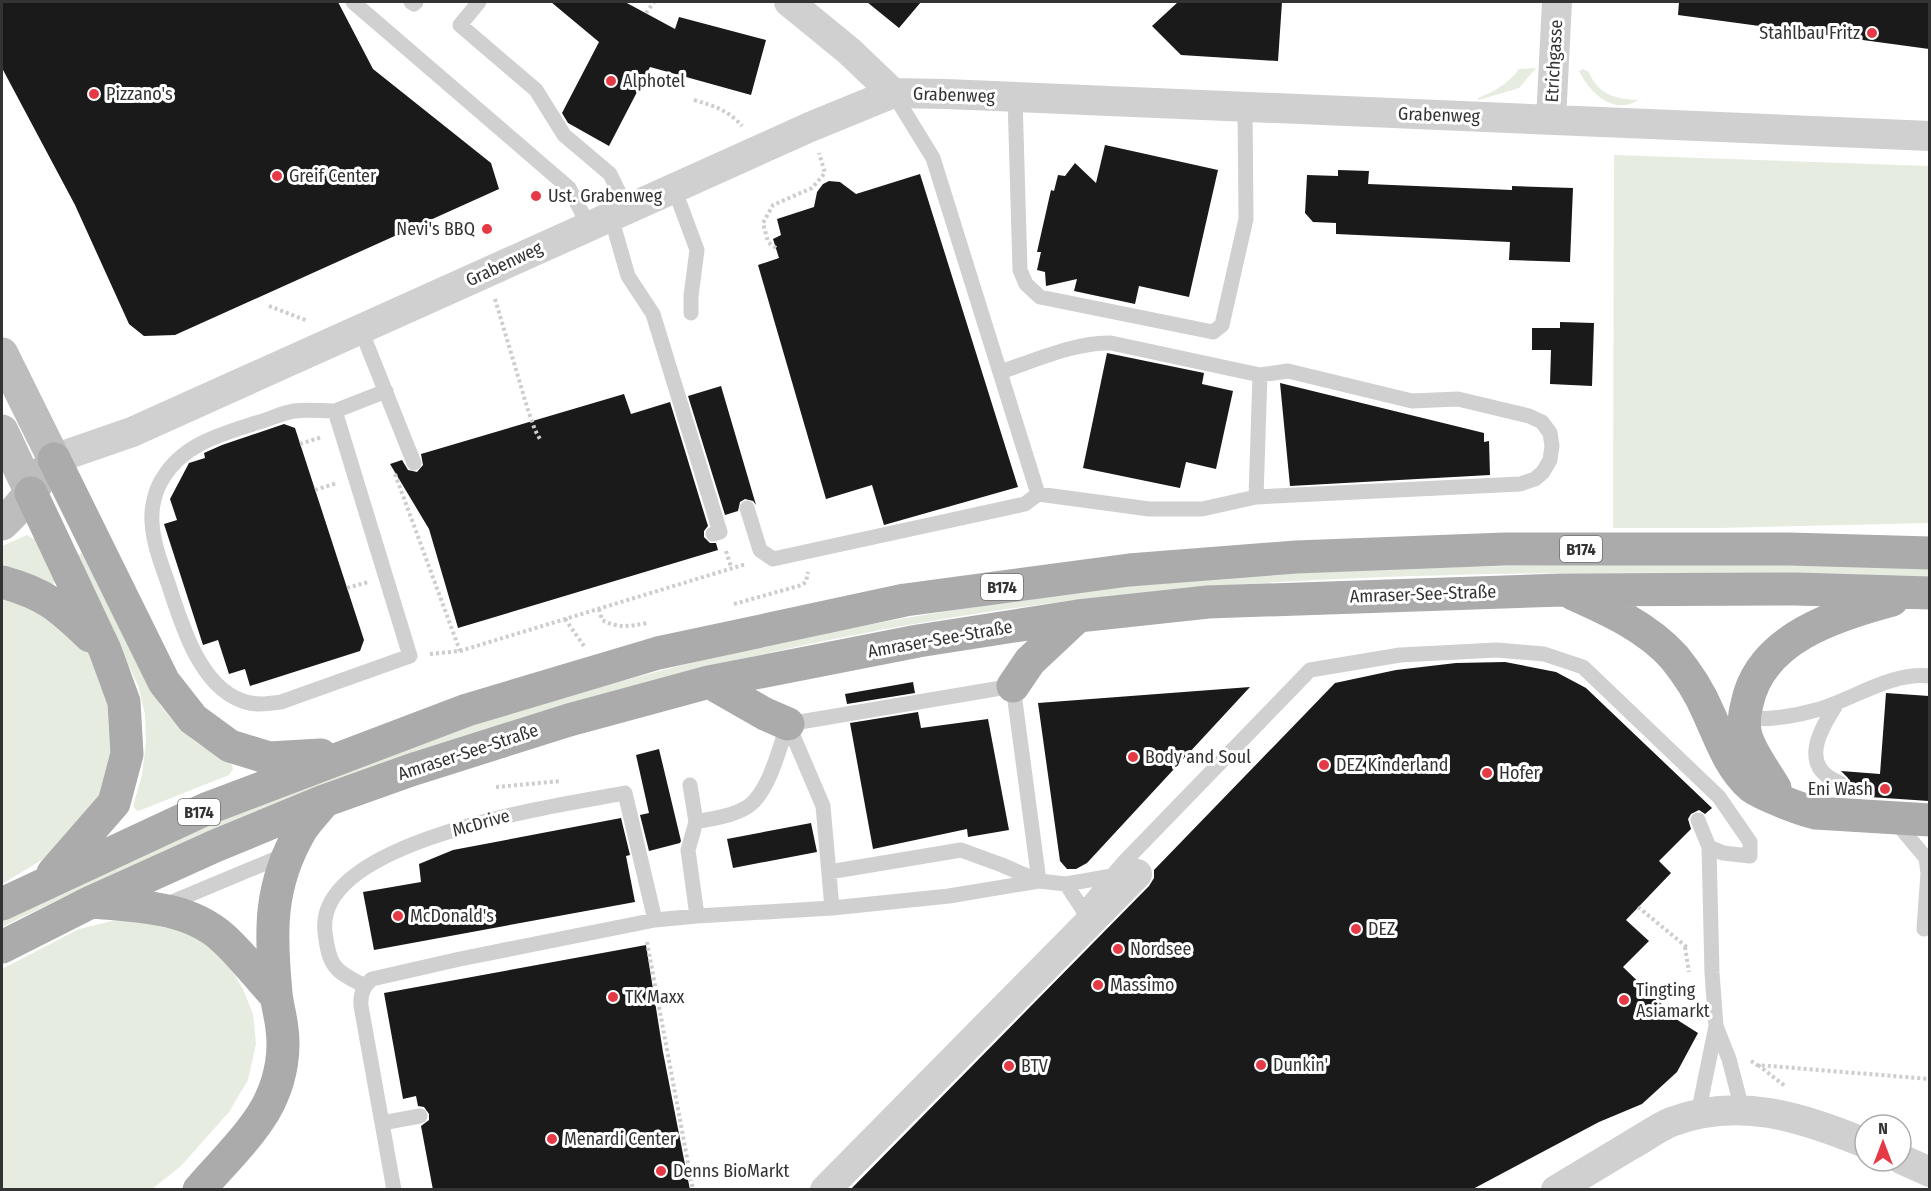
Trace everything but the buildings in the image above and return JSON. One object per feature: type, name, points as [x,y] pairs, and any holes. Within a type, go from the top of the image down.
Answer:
[{"type":"main road","points":[[2,354],[165,682],[193,719],[230,746],[269,758],[359,752]]},
{"type":"main road","points":[[2,432],[24,452],[54,459]]},
{"type":"main road","points":[[2,432],[17,478],[105,650],[124,702],[127,754],[114,803],[73,852],[43,883]]},
{"type":"main road","points":[[17,478],[54,459]]},
{"type":"main road","points":[[2,524],[15,512],[17,478]]},
{"type":"main road","name":"Amraser-See-Straße","points":[[2,904],[206,809],[467,710],[669,650],[905,600],[1117,571],[1296,557],[1505,549],[1789,549],[1929,553]]},
{"type":"main road","points":[[2,582],[29,589],[56,604],[105,650]]},
{"type":"main road","name":"Amraser-See-Straße","points":[[2,947],[91,902],[215,846],[324,801],[411,770],[569,720],[708,682],[918,641],[1078,616],[1208,602],[1563,590],[1796,589],[1925,593]]},
{"type":"main road","points":[[1563,590],[1608,610],[1653,637],[1674,658],[1708,710],[1722,745],[1734,766],[1753,788],[1797,809],[1816,813],[1929,820]]},
{"type":"main road","points":[[1782,800],[1752,752],[1746,735],[1744,718],[1749,693],[1759,672],[1775,653],[1819,625],[1845,614],[1925,593]]},
{"type":"main road","points":[[1013,686],[1030,661],[1078,616]]},
{"type":"main road","points":[[708,682],[765,714],[788,724]]},
{"type":"main road","points":[[200,1190],[257,1122],[272,1096],[284,1049],[276,996],[274,901],[277,885],[302,828],[324,801]]},
{"type":"main road","points":[[91,902],[176,913],[211,928],[276,996]]},
{"type":"main road","points":[[186,1190],[228,1157]]},
{"type":"street","points":[[789,2],[849,51],[893,93]]},
{"type":"street","name":"Etrichgasse","points":[[1551,120],[1557,2]]},
{"type":"street","name":"Grabenweg","points":[[54,459],[132,432],[757,150],[893,93],[1929,136]]},
{"type":"street","points":[[825,1190],[1124,875]]},
{"type":"street","points":[[1556,1190],[1668,1123],[1698,1114],[1742,1109],[1762,1110],[1812,1123],[1853,1138]]},
{"type":"street","points":[[1913,1165],[1929,1172]]},
{"type":"lane","points":[[353,2],[569,188],[609,218]]},
{"type":"lane","points":[[411,2],[414,4],[416,2]]},
{"type":"lane","points":[[479,2],[460,25],[536,90],[564,135],[610,174],[609,218],[628,276],[653,314],[720,532],[713,534]]},
{"type":"lane","points":[[893,93],[933,158],[1038,494]]},
{"type":"lane","points":[[1015,97],[1020,270],[1026,284],[1040,297],[1213,332],[1222,325],[1246,219],[1245,106]]},
{"type":"lane","points":[[674,188],[697,250],[691,296],[692,313]]},
{"type":"lane","points":[[361,330],[414,463]]},
{"type":"lane","points":[[747,508],[760,550],[773,559],[1025,504],[1038,494],[1149,509],[1202,509],[1256,497],[1520,484],[1535,479],[1544,472],[1550,460],[1552,446],[1550,433],[1542,422],[1529,416],[1458,399],[1412,400],[1288,371],[1260,375],[1111,343],[1097,343],[1000,372]]},
{"type":"lane","points":[[1256,497],[1260,375]]},
{"type":"lane","points":[[335,411],[410,656],[280,702],[260,705],[240,700],[220,688],[206,671],[182,627],[154,543],[151,519],[154,498],[162,479],[175,462],[192,447],[217,436],[293,411],[335,411],[386,391]]},
{"type":"lane","points":[[1066,884],[1083,910],[1124,875],[1310,670],[1400,655],[1497,650],[1544,654],[1583,667],[1719,797],[1750,842],[1750,856],[1723,853],[1709,847]]},
{"type":"lane","points":[[1708,710],[1744,718],[1769,719],[1816,710],[1868,689],[1916,675],[1929,676]]},
{"type":"lane","points":[[788,724],[1013,686],[1039,881]]},
{"type":"lane","points":[[1838,702],[1818,736],[1815,755],[1818,764],[1831,780],[1840,783]]},
{"type":"lane","points":[[696,822],[718,818],[740,810],[757,799],[769,778],[788,724]]},
{"type":"lane","points":[[788,724],[823,806],[832,908]]},
{"type":"lane","points":[[690,785],[696,822],[688,850],[697,916]]},
{"type":"lane","name":"McDrive","points":[[365,986],[344,976],[333,965],[327,946],[325,921],[329,907],[343,887],[371,857],[383,856],[501,816],[625,793],[655,920]]},
{"type":"lane","points":[[1892,818],[1926,858],[1928,873],[1924,929]]},
{"type":"lane","points":[[1698,820],[1709,847],[1716,1026],[1698,1114]]},
{"type":"lane","points":[[829,872],[961,850],[1004,865],[1039,881]]},
{"type":"lane","points":[[157,909],[290,853]]},
{"type":"lane","points":[[394,1190],[361,1006],[361,994],[372,979],[655,920],[832,908],[949,896],[1039,881],[1066,884],[1124,875]]},
{"type":"lane","points":[[1716,1026],[1729,1059],[1742,1109]]},
{"type":"lane","points":[[382,1123],[420,1116]]},
{"type":"path","points":[[646,13],[654,2]]},
{"type":"path","points":[[694,100],[721,107],[747,132]]},
{"type":"path","points":[[776,248],[768,242],[763,223],[773,205],[812,188],[825,173],[819,153]]},
{"type":"path","points":[[494,297],[528,410],[541,441]]},
{"type":"path","points":[[269,306],[312,322]]},
{"type":"path","points":[[391,464],[460,651]]},
{"type":"path","points":[[410,656],[460,651],[731,567]]},
{"type":"path","points":[[755,598],[802,585],[806,582],[808,570]]},
{"type":"path","points":[[598,609],[602,620],[617,627],[625,628],[651,622]]},
{"type":"path","points":[[565,619],[588,652]]},
{"type":"path","points":[[496,787],[570,780]]},
{"type":"path","points":[[1638,907],[1685,947],[1712,953]]},
{"type":"path","points":[[635,924],[638,942],[647,940],[693,1190]]},
{"type":"path","points":[[1745,1058],[1757,1065],[1929,1079]]},
{"type":"shaded area","points":[[1536,68],[1519,88],[1479,100],[1478,98],[1506,83],[1519,69]]},
{"type":"shaded area","points":[[1583,69],[1589,72],[1597,86],[1603,91],[1615,97],[1638,100],[1620,105],[1604,100],[1589,87],[1579,71]]},
{"type":"shaded area","points":[[1614,155],[1929,166],[1929,523],[1613,528]]},
{"type":"shaded area","points":[[27,535],[37,541],[55,580],[53,585],[2,568],[2,546]]},
{"type":"shaded area","points":[[83,552],[161,706],[194,741],[228,760],[233,769],[229,775],[141,810],[137,811],[133,806],[142,775],[146,742],[145,714],[138,685],[75,557]]},
{"type":"shaded area","points":[[1804,565],[1929,569],[1929,577],[1631,573],[1362,578],[1227,585],[1138,593],[951,618],[810,644],[671,677],[533,715],[397,760],[263,810],[131,866],[2,927],[2,919],[274,796],[361,763],[538,705],[628,679],[810,636],[1057,594],[1184,581],[1450,567]]},
{"type":"shaded area","points":[[2,594],[21,600],[86,648],[104,679],[115,735],[104,793],[50,855],[2,884]]},
{"type":"shaded area","points":[[124,918],[173,927],[202,938],[228,964],[243,989],[253,1014],[256,1044],[248,1080],[229,1112],[181,1166],[152,1189],[2,1190],[2,969],[79,929]]},
{"type":"place","name":"Stahlbau Fritz","points":[[1872,33]]},
{"type":"place","name":"Alphotel","points":[[611,81]]},
{"type":"place","name":"Pizzano's","points":[[94,94]]},
{"type":"place","name":"Greif Center","points":[[277,176]]},
{"type":"place","name":"Ust. Grabenweg","points":[[536,196]]},
{"type":"place","name":"Nevi's BBQ","points":[[487,229]]},
{"type":"place","name":"Body and Soul","points":[[1133,757]]},
{"type":"place","name":"DEZ Kinderland","points":[[1324,765]]},
{"type":"place","name":"Hofer","points":[[1487,773]]},
{"type":"place","name":"Eni Wash","points":[[1885,789]]},
{"type":"place","name":"McDonald's","points":[[398,916]]},
{"type":"place","name":"DEZ","points":[[1356,929]]},
{"type":"place","name":"Nordsee","points":[[1118,949]]},
{"type":"place","name":"Massimo","points":[[1098,985]]},
{"type":"place","name":"TK Maxx","points":[[613,997]]},
{"type":"place","name":"Tingting Asiamarkt","points":[[1624,1000]]},
{"type":"place","name":"Dunkin'","points":[[1261,1065]]},
{"type":"place","name":"BTV","points":[[1009,1066]]},
{"type":"place","name":"Menardi Center","points":[[552,1139]]},
{"type":"place","name":"Denns BioMarkt","points":[[661,1171]]}]
